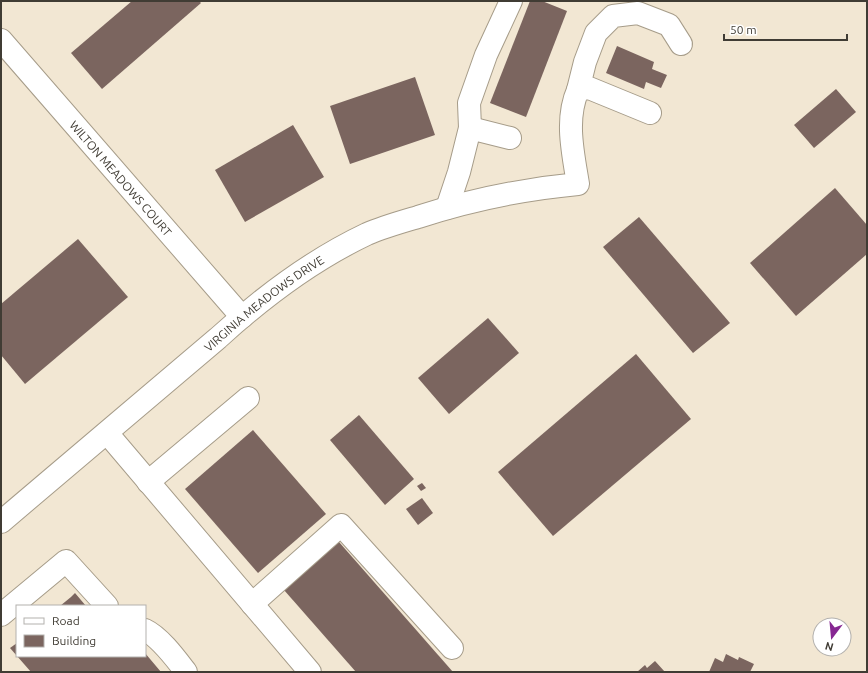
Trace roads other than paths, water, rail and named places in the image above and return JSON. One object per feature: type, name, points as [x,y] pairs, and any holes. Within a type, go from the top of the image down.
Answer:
[{"type":"street","points":[[446,208],[470,128],[469,103],[486,55],[511,1]]},
{"type":"street","points":[[650,113],[589,88],[578,90],[584,62],[596,33],[613,16],[638,13],[669,25],[681,44]]},
{"type":"street","name":"WILTON MEADOWS COURT","points":[[1,40],[242,317]]},
{"type":"street","name":"VIRGINIA MEADOWS DRIVE","points":[[1,522],[281,285],[320,261],[367,234],[446,208],[501,195],[578,184],[571,139],[574,100],[578,90]]},
{"type":"street","points":[[470,128],[510,138]]},
{"type":"street","points":[[148,482],[248,398]]},
{"type":"street","points":[[106,433],[310,672]]},
{"type":"street","points":[[252,604],[341,525],[452,648]]},
{"type":"street","points":[[1,615],[66,561],[106,605]]},
{"type":"street","points":[[146,630],[150,632],[171,653],[186,672]]}]
